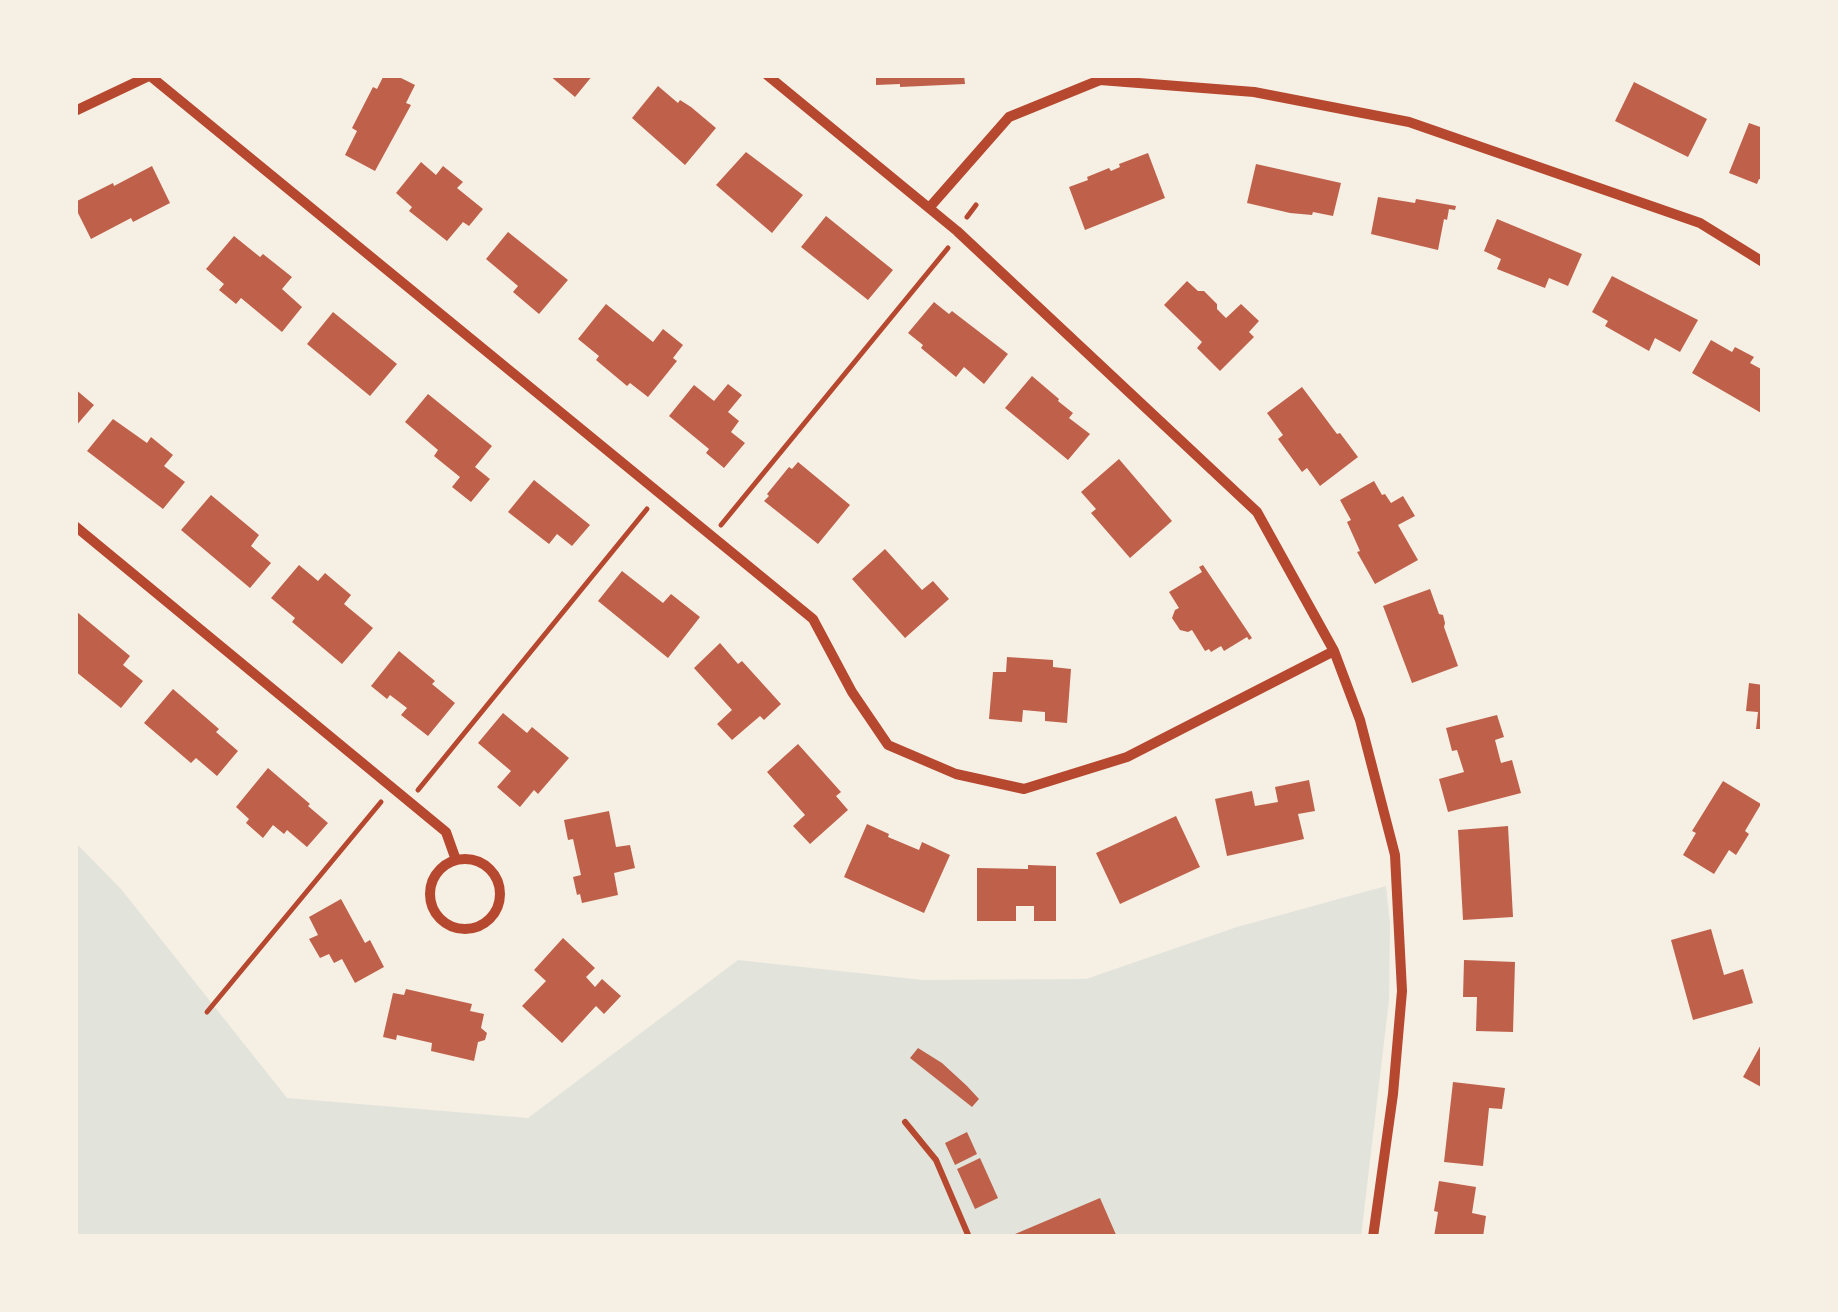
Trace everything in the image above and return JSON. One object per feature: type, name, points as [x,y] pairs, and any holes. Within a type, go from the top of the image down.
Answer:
[{"type":"street","points":[[75,112],[150,75],[813,618],[852,692],[888,744],[956,774],[1024,789],[1128,757],[1334,652]]},
{"type":"street","points":[[766,75],[957,230],[1258,512],[1334,652],[1360,720],[1395,855],[1402,990],[1393,1094],[1373,1237]]},
{"type":"street","points":[[929,208],[1009,117],[1100,80],[1254,92],[1409,122],[1700,222],[1763,262]]},
{"type":"street","points":[[75,526],[446,832],[456,860]]},
{"type":"street","points":[[456,860],[480,862],[496,878],[500,890],[500,902],[488,922],[466,930],[445,924],[432,906],[432,884],[437,874],[456,860]]},
{"type":"lane","points":[[906,1122],[936,1160],[969,1237]]},
{"type":"path","points":[[712,535],[947,250],[976,206]]},
{"type":"path","points":[[409,801],[647,509]]},
{"type":"path","points":[[206,1012],[392,788]]},
{"type":"shaded area","points":[[75,842],[121,889],[287,1098],[528,1118],[738,960],[923,980],[1086,979],[1237,927],[1386,886],[1389,1000],[1361,1237],[75,1237]]},
{"type":"building","points":[[384,75],[395,75],[415,85],[406,103],[411,105],[375,171],[345,155],[357,131],[352,128],[373,87],[377,89]]},
{"type":"building","points":[[549,75],[593,75],[575,97]]},
{"type":"building","points":[[876,75],[964,75],[965,84],[876,85]]},
{"type":"building","points":[[1634,82],[1707,119],[1688,157],[1615,121]]},
{"type":"building","points":[[658,86],[716,128],[685,165],[632,118]]},
{"type":"building","points":[[1749,123],[1763,128],[1763,180],[1759,179],[1757,184],[1729,173]]},
{"type":"building","points":[[746,152],[803,195],[772,233],[716,185]]},
{"type":"building","points":[[1148,153],[1165,198],[1085,230],[1069,187]]},
{"type":"building","points":[[421,162],[436,175],[443,166],[463,182],[457,188],[483,209],[469,226],[463,222],[447,241],[409,211],[412,207],[396,193]]},
{"type":"building","points":[[1256,164],[1341,183],[1333,216],[1290,213],[1247,203]]},
{"type":"building","points":[[152,166],[170,203],[91,239],[75,202]]},
{"type":"building","points":[[1378,197],[1456,206],[1455,210],[1449,209],[1447,220],[1444,219],[1438,250],[1371,234]]},
{"type":"building","points":[[826,216],[893,270],[868,300],[801,247]]},
{"type":"building","points":[[1497,219],[1582,254],[1568,286],[1549,278],[1545,288],[1497,269],[1501,259],[1484,251]]},
{"type":"building","points":[[508,232],[568,280],[539,314],[513,292],[518,286],[486,259]]},
{"type":"building","points":[[234,236],[292,277],[282,289],[302,307],[282,332],[241,298],[236,304],[219,290],[224,284],[206,269]]},
{"type":"building","points":[[1612,276],[1698,320],[1680,352],[1655,338],[1649,351],[1605,326],[1608,321],[1592,312]]},
{"type":"building","points":[[1187,281],[1198,291],[1204,291],[1226,318],[1241,304],[1259,321],[1249,332],[1254,337],[1220,371],[1197,348],[1202,342],[1164,305]]},
{"type":"building","points":[[934,302],[1008,354],[984,384],[964,367],[956,377],[908,333]]},
{"type":"building","points":[[606,304],[653,342],[663,329],[683,345],[673,358],[677,361],[648,397],[630,383],[627,386],[578,339]]},
{"type":"building","points":[[333,312],[397,364],[370,396],[307,344]]},
{"type":"building","points":[[1711,340],[1732,352],[1735,347],[1754,357],[1750,363],[1763,370],[1763,414],[1692,373]]},
{"type":"building","points":[[1032,376],[1073,413],[1069,418],[1090,434],[1068,460],[1005,408]]},
{"type":"building","points":[[728,384],[742,395],[728,412],[739,421],[731,432],[745,443],[724,468],[706,453],[709,449],[669,416],[694,385],[714,401]]},
{"type":"building","points":[[1302,387],[1358,457],[1320,486],[1307,468],[1302,472],[1278,439],[1283,435],[1267,413]]},
{"type":"building","points":[[75,389],[94,405],[75,427]]},
{"type":"building","points":[[428,394],[492,446],[475,467],[490,479],[471,502],[452,487],[460,477],[434,456],[438,450],[405,422]]},
{"type":"building","points":[[113,419],[147,443],[151,437],[173,455],[164,466],[185,482],[163,509],[87,451]]},
{"type":"building","points":[[1119,459],[1172,521],[1130,558],[1091,513],[1096,509],[1081,492]]},
{"type":"building","points":[[798,462],[850,505],[818,544],[764,501],[789,467],[792,469]]},
{"type":"building","points":[[534,480],[590,525],[572,546],[557,534],[549,544],[508,512]]},
{"type":"building","points":[[1374,481],[1391,503],[1403,496],[1415,516],[1398,525],[1418,560],[1375,584],[1357,552],[1360,551],[1347,522],[1351,520],[1340,500]]},
{"type":"building","points":[[211,495],[259,535],[251,546],[271,563],[250,588],[181,530]]},
{"type":"building","points":[[885,549],[922,590],[933,581],[949,599],[905,638],[852,579]]},
{"type":"building","points":[[299,565],[318,581],[325,573],[351,595],[344,604],[373,628],[342,664],[292,622],[295,618],[271,598]]},
{"type":"building","points":[[1203,565],[1252,638],[1247,637],[1224,651],[1221,646],[1205,651],[1192,630],[1180,630],[1172,618],[1179,608],[1169,592],[1202,572],[1199,567]]},
{"type":"building","points":[[622,571],[663,603],[671,594],[700,617],[668,658],[598,601]]},
{"type":"building","points":[[1430,589],[1439,614],[1443,615],[1458,666],[1412,683],[1383,606]]},
{"type":"building","points":[[77,612],[130,656],[123,665],[143,681],[121,708],[75,671]]},
{"type":"building","points":[[720,643],[781,704],[732,740],[717,724],[732,710],[694,668]]},
{"type":"building","points":[[399,651],[455,703],[428,736],[401,715],[407,708],[371,686]]},
{"type":"building","points":[[1007,657],[1053,660],[1053,667],[1071,669],[1067,723],[1045,721],[1045,712],[1023,710],[1022,722],[989,719],[993,672],[1006,672]]},
{"type":"building","points":[[1749,683],[1763,685],[1763,729],[1756,729],[1758,712],[1746,711]]},
{"type":"building","points":[[173,689],[238,751],[217,776],[196,758],[191,763],[144,723]]},
{"type":"building","points":[[503,713],[527,733],[532,727],[569,758],[538,794],[534,790],[520,807],[497,787],[511,771],[478,743]]},
{"type":"building","points":[[1497,715],[1504,737],[1495,740],[1501,763],[1512,760],[1521,793],[1448,812],[1439,779],[1464,772],[1457,750],[1452,751],[1446,728]]},
{"type":"building","points":[[798,744],[841,792],[836,796],[848,810],[810,844],[793,826],[805,815],[767,772]]},
{"type":"building","points":[[268,768],[328,823],[307,847],[287,830],[284,834],[273,825],[263,838],[236,807]]},
{"type":"building","points":[[1309,780],[1315,811],[1298,814],[1304,839],[1227,856],[1215,799],[1252,791],[1255,806],[1278,802],[1275,787]]},
{"type":"building","points":[[1723,781],[1761,804],[1736,855],[1729,850],[1714,874],[1683,855],[1696,833],[1692,831]]},
{"type":"building","points":[[609,811],[616,847],[630,845],[635,868],[614,873],[618,895],[582,903],[573,877],[581,875],[564,820]]},
{"type":"building","points":[[1176,816],[1200,867],[1120,904],[1096,853]]},
{"type":"building","points":[[867,824],[919,850],[922,842],[950,855],[924,913],[844,877]]},
{"type":"building","points":[[1508,826],[1513,917],[1463,920],[1458,830]]},
{"type":"building","points":[[1028,865],[1056,866],[1056,921],[1034,921],[1034,906],[1016,906],[1016,921],[977,921],[977,868],[1028,869]]},
{"type":"building","points":[[341,899],[365,943],[370,940],[384,967],[355,983],[342,959],[334,963],[329,954],[320,958],[309,939],[318,935],[309,917]]},
{"type":"building","points":[[1711,929],[1724,975],[1743,969],[1753,1003],[1693,1020],[1671,940]]},
{"type":"building","points":[[563,938],[595,968],[586,977],[595,987],[602,979],[621,996],[604,1014],[596,1006],[562,1043],[522,1006],[546,981],[534,970]]},
{"type":"building","points":[[1464,960],[1515,962],[1513,1032],[1476,1031],[1477,997],[1463,997]]},
{"type":"building","points":[[406,989],[472,1004],[470,1011],[484,1014],[481,1028],[487,1033],[485,1040],[478,1042],[474,1061],[431,1051],[432,1043],[397,1035],[396,1040],[383,1037],[393,993],[404,995]]},
{"type":"building","points":[[1763,1041],[1763,1088],[1743,1077]]},
{"type":"building","points":[[918,1048],[942,1063],[979,1099],[972,1107],[910,1058]]},
{"type":"building","points":[[1453,1082],[1505,1088],[1502,1109],[1489,1108],[1483,1166],[1444,1162]]},
{"type":"building","points":[[967,1132],[977,1154],[955,1165],[945,1143]]},
{"type":"building","points":[[980,1158],[998,1198],[975,1209],[957,1169]]},
{"type":"building","points":[[1439,1181],[1476,1187],[1472,1213],[1486,1216],[1483,1237],[1434,1237]]},
{"type":"building","points":[[1100,1198],[1117,1237],[1008,1237]]}]
